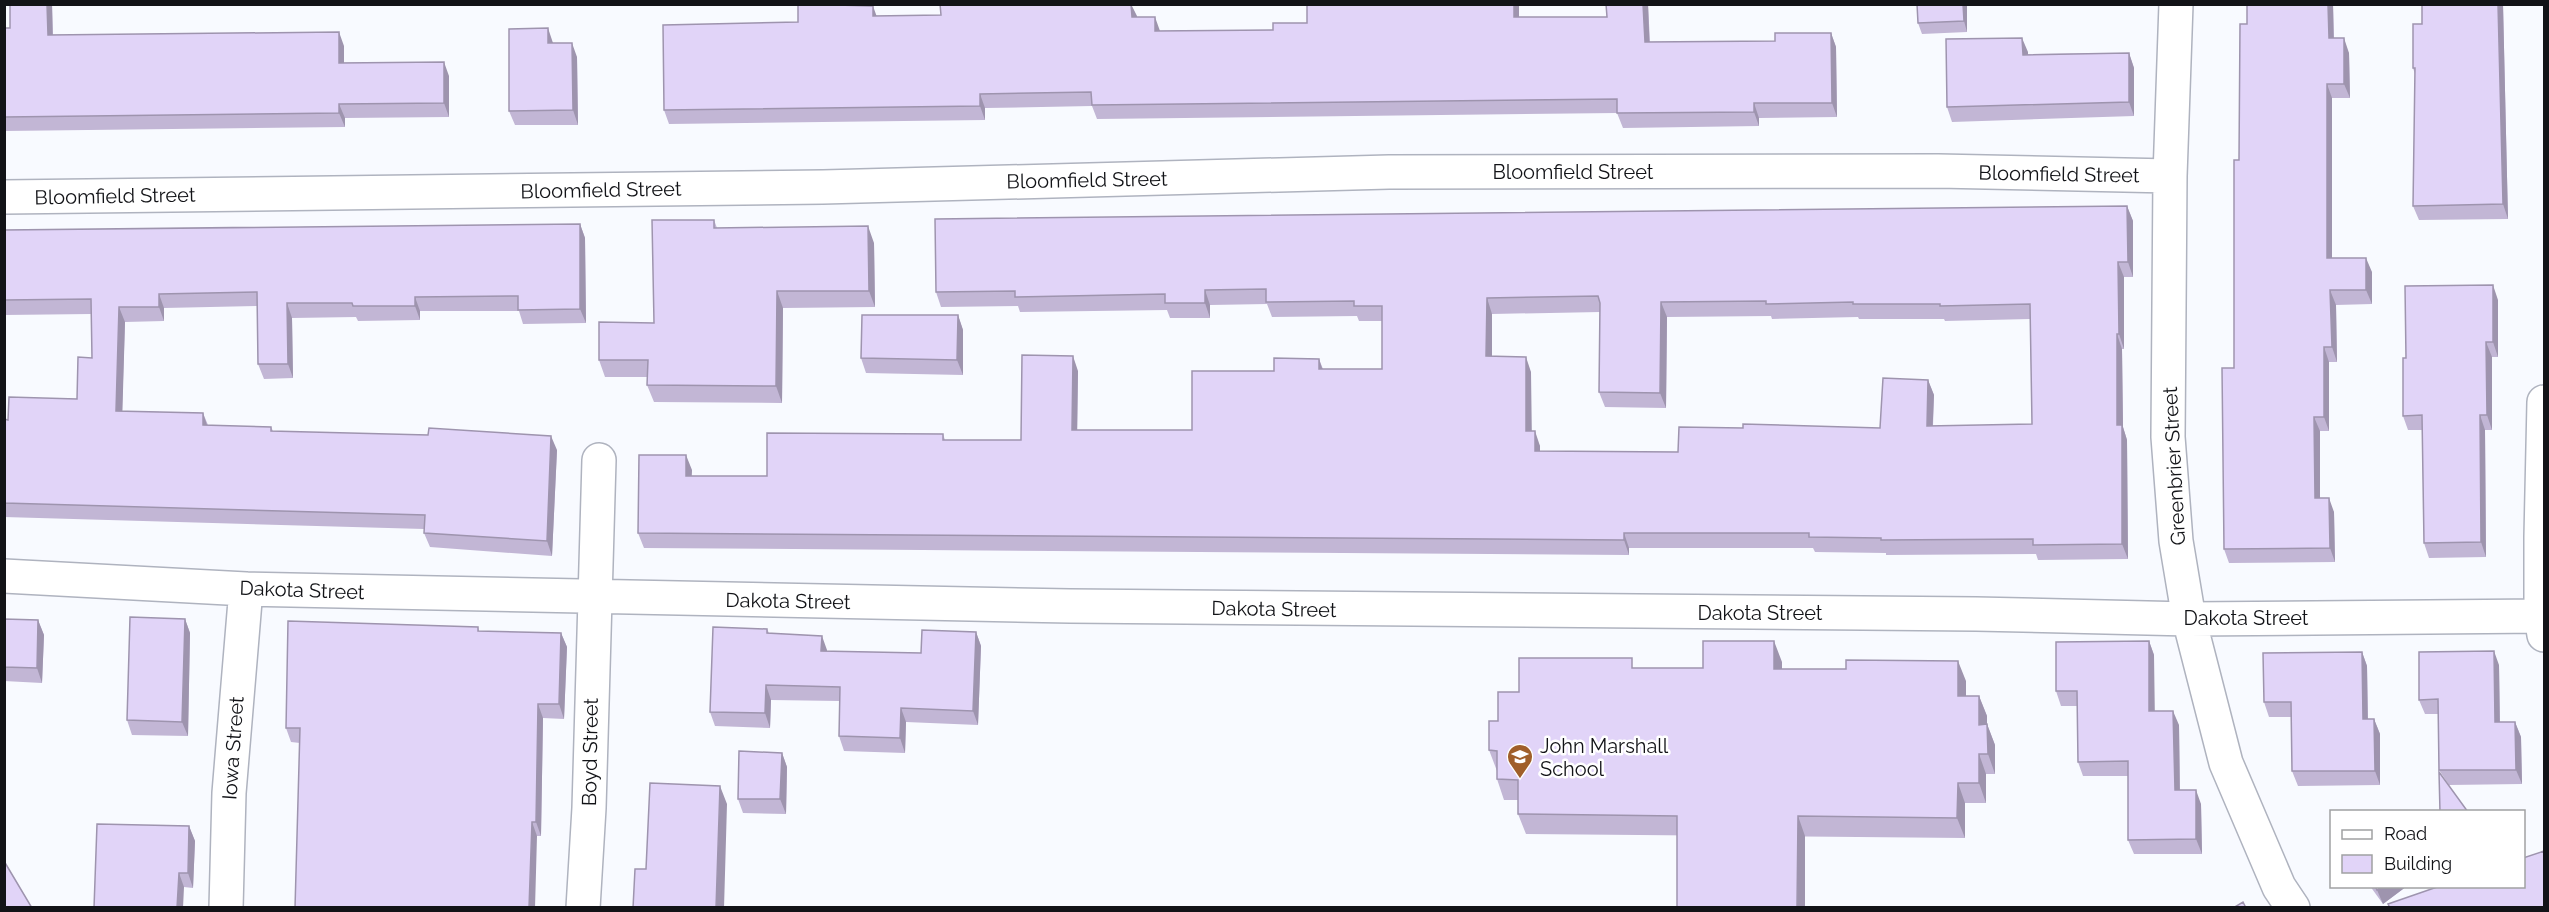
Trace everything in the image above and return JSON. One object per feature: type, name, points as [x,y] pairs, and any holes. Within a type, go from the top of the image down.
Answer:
[{"type":"street","name":"Greenbrier Street","points":[[2176,4],[2170,176],[2168,437],[2176,541],[2189,619],[2226,764],[2279,887],[2293,908]]},
{"type":"street","name":"Bloomfield Street","points":[[4,197],[823,187],[1389,172],[1938,171],[2170,176]]},
{"type":"street","points":[[2543,622],[2544,402]]},
{"type":"street","name":"Boyd Street","points":[[583,908],[589,808],[593,597],[599,460]]},
{"type":"street","name":"Dakota Street","points":[[4,576],[246,589],[1070,606],[1976,614],[2189,619],[2543,622]]},
{"type":"street","name":"Iowa Street","points":[[226,908],[229,793],[246,589]]},
{"type":"building","points":[[10,4],[47,4],[48,35],[339,32],[339,63],[444,62],[444,103],[339,104],[339,113],[4,117],[4,28],[10,28]]},
{"type":"building","points":[[798,4],[873,6],[873,16],[941,15],[940,4],[1131,4],[1132,17],[1155,17],[1155,31],[1273,30],[1273,23],[1307,23],[1307,4],[1514,4],[1514,17],[1607,17],[1606,4],[1643,4],[1645,42],[1775,41],[1775,33],[1831,33],[1832,103],[1754,103],[1754,112],[1617,113],[1617,99],[1092,105],[1091,92],[980,94],[980,106],[664,110],[663,25],[798,22]]},
{"type":"building","points":[[1917,4],[1963,4],[1964,21],[1918,23]]},
{"type":"building","points":[[2247,4],[2328,4],[2329,38],[2344,38],[2344,84],[2327,84],[2327,258],[2366,258],[2366,290],[2330,290],[2332,347],[2324,347],[2324,417],[2314,417],[2315,498],[2329,498],[2330,548],[2224,549],[2222,368],[2234,368],[2234,160],[2239,160],[2240,24],[2247,24]]},
{"type":"building","points":[[2422,4],[2498,4],[2503,204],[2413,206],[2415,68],[2413,68],[2413,24],[2422,24]]},
{"type":"building","points":[[548,28],[548,43],[572,43],[573,110],[509,111],[509,29]]},
{"type":"building","points":[[2022,38],[2023,55],[2129,53],[2129,102],[1947,107],[1946,39]]},
{"type":"building","points":[[2127,206],[2128,262],[2118,262],[2117,425],[2122,425],[2122,544],[2033,545],[2033,539],[1881,540],[1881,538],[1809,537],[1809,533],[1624,533],[1624,540],[638,533],[639,455],[686,455],[686,476],[767,476],[767,433],[943,434],[943,440],[1021,440],[1022,355],[1073,356],[1072,430],[1192,430],[1192,371],[1274,371],[1274,358],[1319,359],[1319,369],[1382,369],[1382,306],[1354,306],[1354,301],[1266,302],[1266,289],[1205,290],[1205,303],[1165,303],[1165,294],[1015,297],[1015,291],[936,292],[935,219]],"holes":[[[1598,296],[1600,303],[1599,392],[1660,393],[1661,302],[1766,301],[1766,304],[1853,302],[1853,304],[1940,304],[1940,306],[2030,304],[2032,424],[1927,426],[1928,380],[1883,378],[1880,428],[1743,424],[1743,428],[1679,427],[1678,452],[1535,451],[1535,431],[1526,431],[1526,357],[1486,356],[1487,298]]]},
{"type":"building","points":[[652,220],[714,220],[714,228],[868,226],[869,291],[777,291],[776,386],[647,385],[648,360],[599,360],[599,322],[654,323]]},
{"type":"building","points":[[580,224],[580,309],[518,310],[518,296],[415,297],[415,306],[287,303],[288,364],[258,364],[257,292],[159,294],[159,307],[119,307],[116,411],[203,413],[203,425],[271,427],[271,431],[428,435],[429,428],[551,436],[547,541],[424,533],[425,515],[4,503],[4,419],[8,420],[9,397],[77,399],[78,357],[92,358],[91,299],[4,300],[4,230]]},
{"type":"building","points":[[2493,285],[2493,342],[2486,342],[2487,415],[2480,415],[2481,542],[2424,543],[2422,415],[2403,416],[2403,358],[2406,358],[2405,286]]},
{"type":"building","points":[[862,315],[958,315],[957,360],[861,358]]},
{"type":"building","points":[[130,617],[185,619],[182,722],[127,720]]},
{"type":"building","points":[[4,619],[38,620],[37,668],[4,667]]},
{"type":"building","points":[[288,621],[478,627],[478,631],[561,633],[559,704],[538,704],[536,822],[532,822],[529,908],[295,908],[300,728],[286,728]]},
{"type":"building","points":[[713,627],[767,629],[767,633],[822,636],[821,651],[921,653],[922,630],[976,632],[973,711],[901,708],[900,738],[839,736],[840,687],[766,685],[765,713],[710,712]]},
{"type":"building","points":[[1703,641],[1774,641],[1774,669],[1846,669],[1846,660],[1958,661],[1958,696],[1979,696],[1979,725],[1987,724],[1988,754],[1979,754],[1979,783],[1958,783],[1957,818],[1798,816],[1797,908],[1677,908],[1677,816],[1518,814],[1518,780],[1497,779],[1497,751],[1489,750],[1489,721],[1498,721],[1498,692],[1519,692],[1519,658],[1632,658],[1632,668],[1703,668]]},
{"type":"building","points":[[2149,641],[2149,711],[2173,711],[2175,790],[2196,790],[2196,839],[2128,840],[2128,761],[2078,762],[2077,691],[2056,691],[2056,642]]},
{"type":"building","points":[[2494,651],[2495,722],[2515,722],[2516,770],[2439,770],[2438,699],[2419,700],[2419,652]]},
{"type":"building","points":[[2362,652],[2363,719],[2374,719],[2375,771],[2292,771],[2291,702],[2264,702],[2263,653]]},
{"type":"building","points":[[739,751],[782,753],[780,799],[738,799]]},
{"type":"building","points":[[2439,772],[2467,810],[2440,810]]},
{"type":"building","points":[[650,783],[720,786],[716,908],[633,908],[635,869],[646,869]]},
{"type":"building","points":[[97,824],[189,826],[188,873],[179,873],[177,908],[94,908]]},
{"type":"building","points":[[2544,851],[2544,908],[2390,908],[2388,904],[2434,888],[2525,888],[2525,857]]},
{"type":"building","points":[[4,861],[32,908],[4,908]]},
{"type":"building","points":[[2243,902],[2246,908],[2233,908]]},
{"type":"place","name":"John Marshall School","points":[[1520,780]]}]
